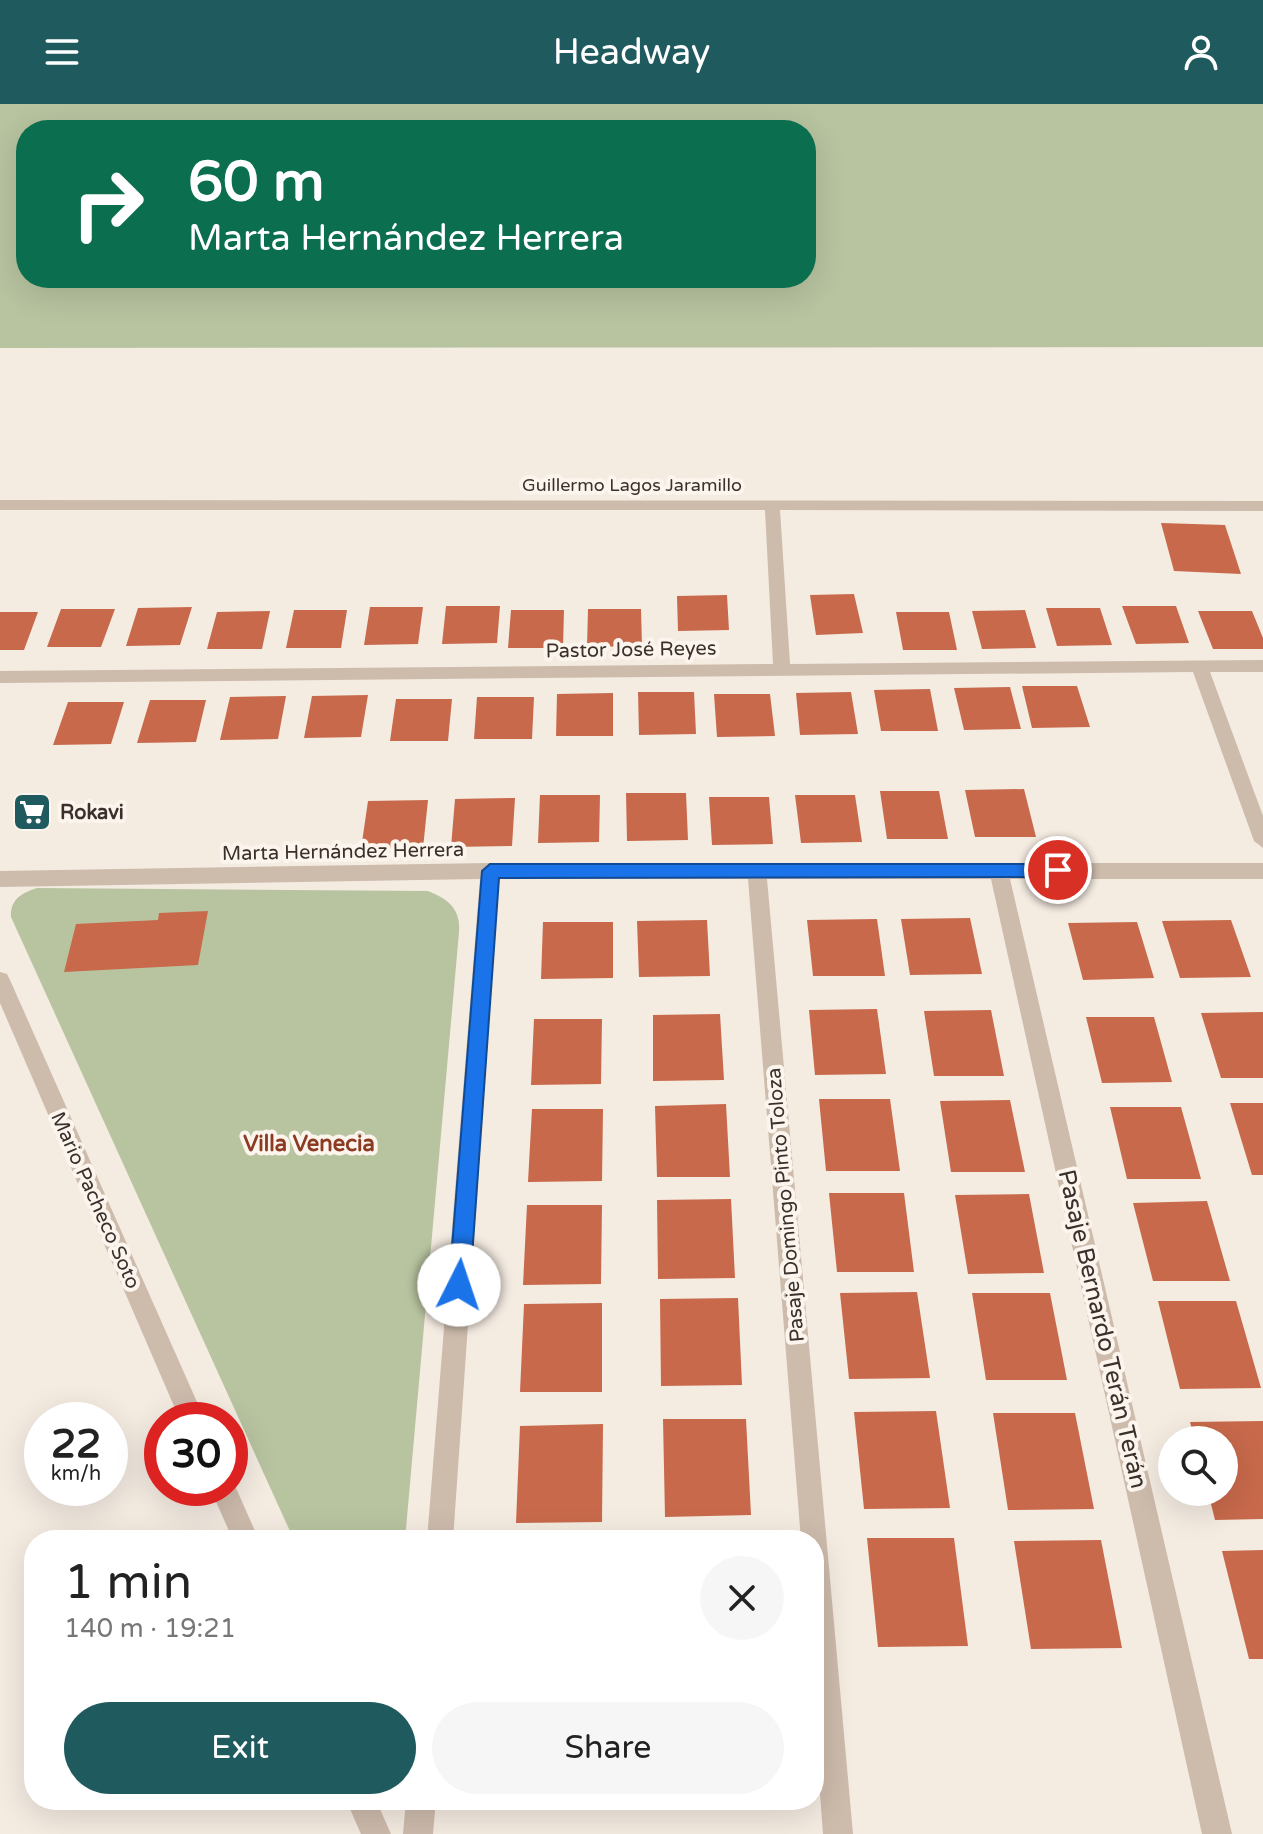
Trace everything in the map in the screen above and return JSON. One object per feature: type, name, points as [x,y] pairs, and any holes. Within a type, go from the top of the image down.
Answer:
[{"type":"street","name":"Guillermo Lagos Jaramillo","points":[[0,505],[1263,506]]},
{"type":"street","points":[[772,505],[782,669]]},
{"type":"street","points":[[1199,666],[1263,841]]},
{"type":"street","name":"Pastor José Reyes","points":[[0,677],[1263,666]]},
{"type":"street","name":"Pasaje Bernardo Terán Terán","points":[[999,870],[1217,1834]]},
{"type":"street","points":[[441,1530],[490,871]]},
{"type":"street","name":"Marta Hernández Herrera","points":[[0,879],[490,871],[1263,871]]},
{"type":"street","name":"Pasaje Domingo Pinto Toloza","points":[[757,871],[813,1530]]},
{"type":"street","name":"Mario Pacheco Soto","points":[[0,980],[185,1402]]},
{"type":"street","points":[[231,1506],[242,1530]]},
{"type":"street","name":"Pasaje Domingo Pinto Toloza","points":[[824,1664],[838,1834]]},
{"type":"street","points":[[365,1810],[376,1834]]},
{"type":"street","points":[[418,1834],[420,1810]]},
{"type":"green space","points":[[0,104],[1263,104],[1263,347],[0,348]]},
{"type":"green space","points":[[37,888],[428,891],[452,906],[458,917],[459,932],[406,1530],[289,1530],[248,1439],[248,1402],[231,1402],[11,917],[18,898]]},
{"type":"building","points":[[1161,523],[1225,525],[1241,574],[1174,571]]},
{"type":"building","points":[[854,594],[863,633],[816,635],[810,595]]},
{"type":"building","points":[[727,595],[729,630],[678,631],[677,596]]},
{"type":"building","points":[[446,606],[500,606],[497,643],[442,644]]},
{"type":"building","points":[[1122,606],[1176,606],[1189,643],[1136,644]]},
{"type":"building","points":[[192,607],[180,645],[126,646],[138,608]]},
{"type":"building","points":[[370,607],[423,607],[418,644],[364,645]]},
{"type":"building","points":[[1046,608],[1100,608],[1112,645],[1057,646]]},
{"type":"building","points":[[61,609],[115,609],[101,647],[47,647]]},
{"type":"building","points":[[588,609],[641,609],[642,646],[587,647]]},
{"type":"building","points":[[294,610],[347,610],[341,648],[286,648]]},
{"type":"building","points":[[511,610],[564,610],[563,648],[508,648]]},
{"type":"building","points":[[1025,610],[1036,648],[982,649],[972,611]]},
{"type":"building","points":[[270,611],[262,649],[207,649],[217,612]]},
{"type":"building","points":[[1198,611],[1252,611],[1263,638],[1263,649],[1213,649]]},
{"type":"building","points":[[0,612],[38,612],[24,650],[0,650]]},
{"type":"building","points":[[896,612],[949,612],[957,650],[903,650]]},
{"type":"building","points":[[1022,686],[1077,686],[1090,727],[1032,728]]},
{"type":"building","points":[[1010,687],[1021,729],[964,730],[954,688]]},
{"type":"building","points":[[930,689],[938,731],[881,731],[874,690]]},
{"type":"building","points":[[638,692],[694,692],[696,734],[639,735]]},
{"type":"building","points":[[851,692],[858,734],[800,735],[796,693]]},
{"type":"building","points":[[613,693],[613,736],[556,736],[557,694]]},
{"type":"building","points":[[714,694],[770,694],[775,736],[717,737]]},
{"type":"building","points":[[368,695],[361,737],[304,738],[312,696]]},
{"type":"building","points":[[286,696],[278,739],[220,740],[230,697]]},
{"type":"building","points":[[477,697],[534,697],[532,739],[474,739]]},
{"type":"building","points":[[396,699],[452,699],[448,741],[390,741]]},
{"type":"building","points":[[150,700],[206,700],[196,742],[137,743]]},
{"type":"building","points":[[68,702],[124,702],[111,744],[53,745]]},
{"type":"building","points":[[1024,789],[1036,837],[975,837],[965,790]]},
{"type":"building","points":[[880,791],[939,791],[948,839],[887,839]]},
{"type":"building","points":[[626,793],[686,793],[688,840],[627,841]]},
{"type":"building","points":[[540,795],[600,795],[599,842],[538,843]]},
{"type":"building","points":[[795,795],[855,795],[862,842],[801,843]]},
{"type":"building","points":[[709,797],[769,797],[773,844],[712,845]]},
{"type":"building","points":[[515,798],[512,846],[451,847],[455,799]]},
{"type":"building","points":[[428,800],[423,848],[361,849],[368,801]]},
{"type":"building","points":[[208,911],[198,965],[64,972],[76,924],[158,920],[159,913]]},
{"type":"building","points":[[970,918],[982,974],[910,975],[901,919]]},
{"type":"building","points":[[877,919],[885,976],[813,976],[807,920]]},
{"type":"building","points":[[707,920],[710,976],[639,977],[637,921]]},
{"type":"building","points":[[1231,920],[1251,977],[1180,978],[1162,921]]},
{"type":"building","points":[[543,922],[613,922],[613,978],[541,979]]},
{"type":"building","points":[[1137,922],[1154,978],[1083,980],[1068,923]]},
{"type":"building","points":[[877,1009],[886,1074],[815,1075],[809,1010]]},
{"type":"building","points":[[991,1010],[1004,1076],[934,1076],[924,1011]]},
{"type":"building","points":[[1263,1012],[1263,1078],[1221,1078],[1201,1013]]},
{"type":"building","points":[[720,1014],[724,1080],[653,1081],[653,1015]]},
{"type":"building","points":[[1086,1017],[1154,1017],[1172,1082],[1102,1083]]},
{"type":"building","points":[[534,1019],[602,1019],[601,1084],[531,1085]]},
{"type":"building","points":[[819,1099],[890,1099],[900,1171],[826,1171]]},
{"type":"building","points":[[1010,1100],[1025,1172],[951,1172],[940,1101]]},
{"type":"building","points":[[1230,1103],[1263,1103],[1263,1175],[1252,1175]]},
{"type":"building","points":[[726,1104],[730,1177],[657,1177],[655,1106]]},
{"type":"building","points":[[1110,1107],[1181,1107],[1201,1179],[1127,1179]]},
{"type":"building","points":[[532,1109],[603,1109],[602,1181],[528,1182]]},
{"type":"building","points":[[829,1193],[904,1193],[914,1272],[837,1272]]},
{"type":"building","points":[[1029,1194],[1044,1273],[968,1274],[955,1195]]},
{"type":"building","points":[[731,1199],[735,1278],[658,1279],[657,1200]]},
{"type":"building","points":[[1207,1201],[1230,1281],[1153,1281],[1133,1203]]},
{"type":"building","points":[[527,1205],[602,1205],[601,1284],[523,1285]]},
{"type":"building","points":[[917,1292],[930,1378],[849,1379],[840,1293]]},
{"type":"building","points":[[972,1293],[1050,1293],[1067,1380],[986,1380]]},
{"type":"building","points":[[738,1298],[742,1385],[661,1386],[660,1299]]},
{"type":"building","points":[[1158,1301],[1236,1301],[1261,1388],[1180,1389]]},
{"type":"building","points":[[602,1303],[602,1392],[520,1392],[524,1304]]},
{"type":"building","points":[[936,1411],[950,1508],[864,1509],[854,1412]]},
{"type":"building","points":[[993,1413],[1075,1413],[1094,1509],[1008,1510]]},
{"type":"building","points":[[663,1419],[746,1419],[751,1515],[665,1517]]},
{"type":"building","points":[[1263,1421],[1263,1519],[1215,1520],[1212,1506],[1238,1506],[1238,1426],[1191,1426],[1190,1422]]},
{"type":"building","points":[[603,1424],[602,1522],[516,1523],[520,1426]]},
{"type":"building","points":[[867,1538],[954,1538],[968,1646],[878,1647]]},
{"type":"building","points":[[1101,1540],[1122,1648],[1031,1649],[1014,1541]]},
{"type":"building","points":[[1263,1550],[1263,1659],[1249,1659],[1222,1551]]},
{"type":"place","name":"Rokavi","points":[[32,812]]},
{"type":"district","name":"Villa Venecia","points":[[309,1143]]},
{"type":"route","points":[[459,1285],[490,871],[1058,870]]}]
